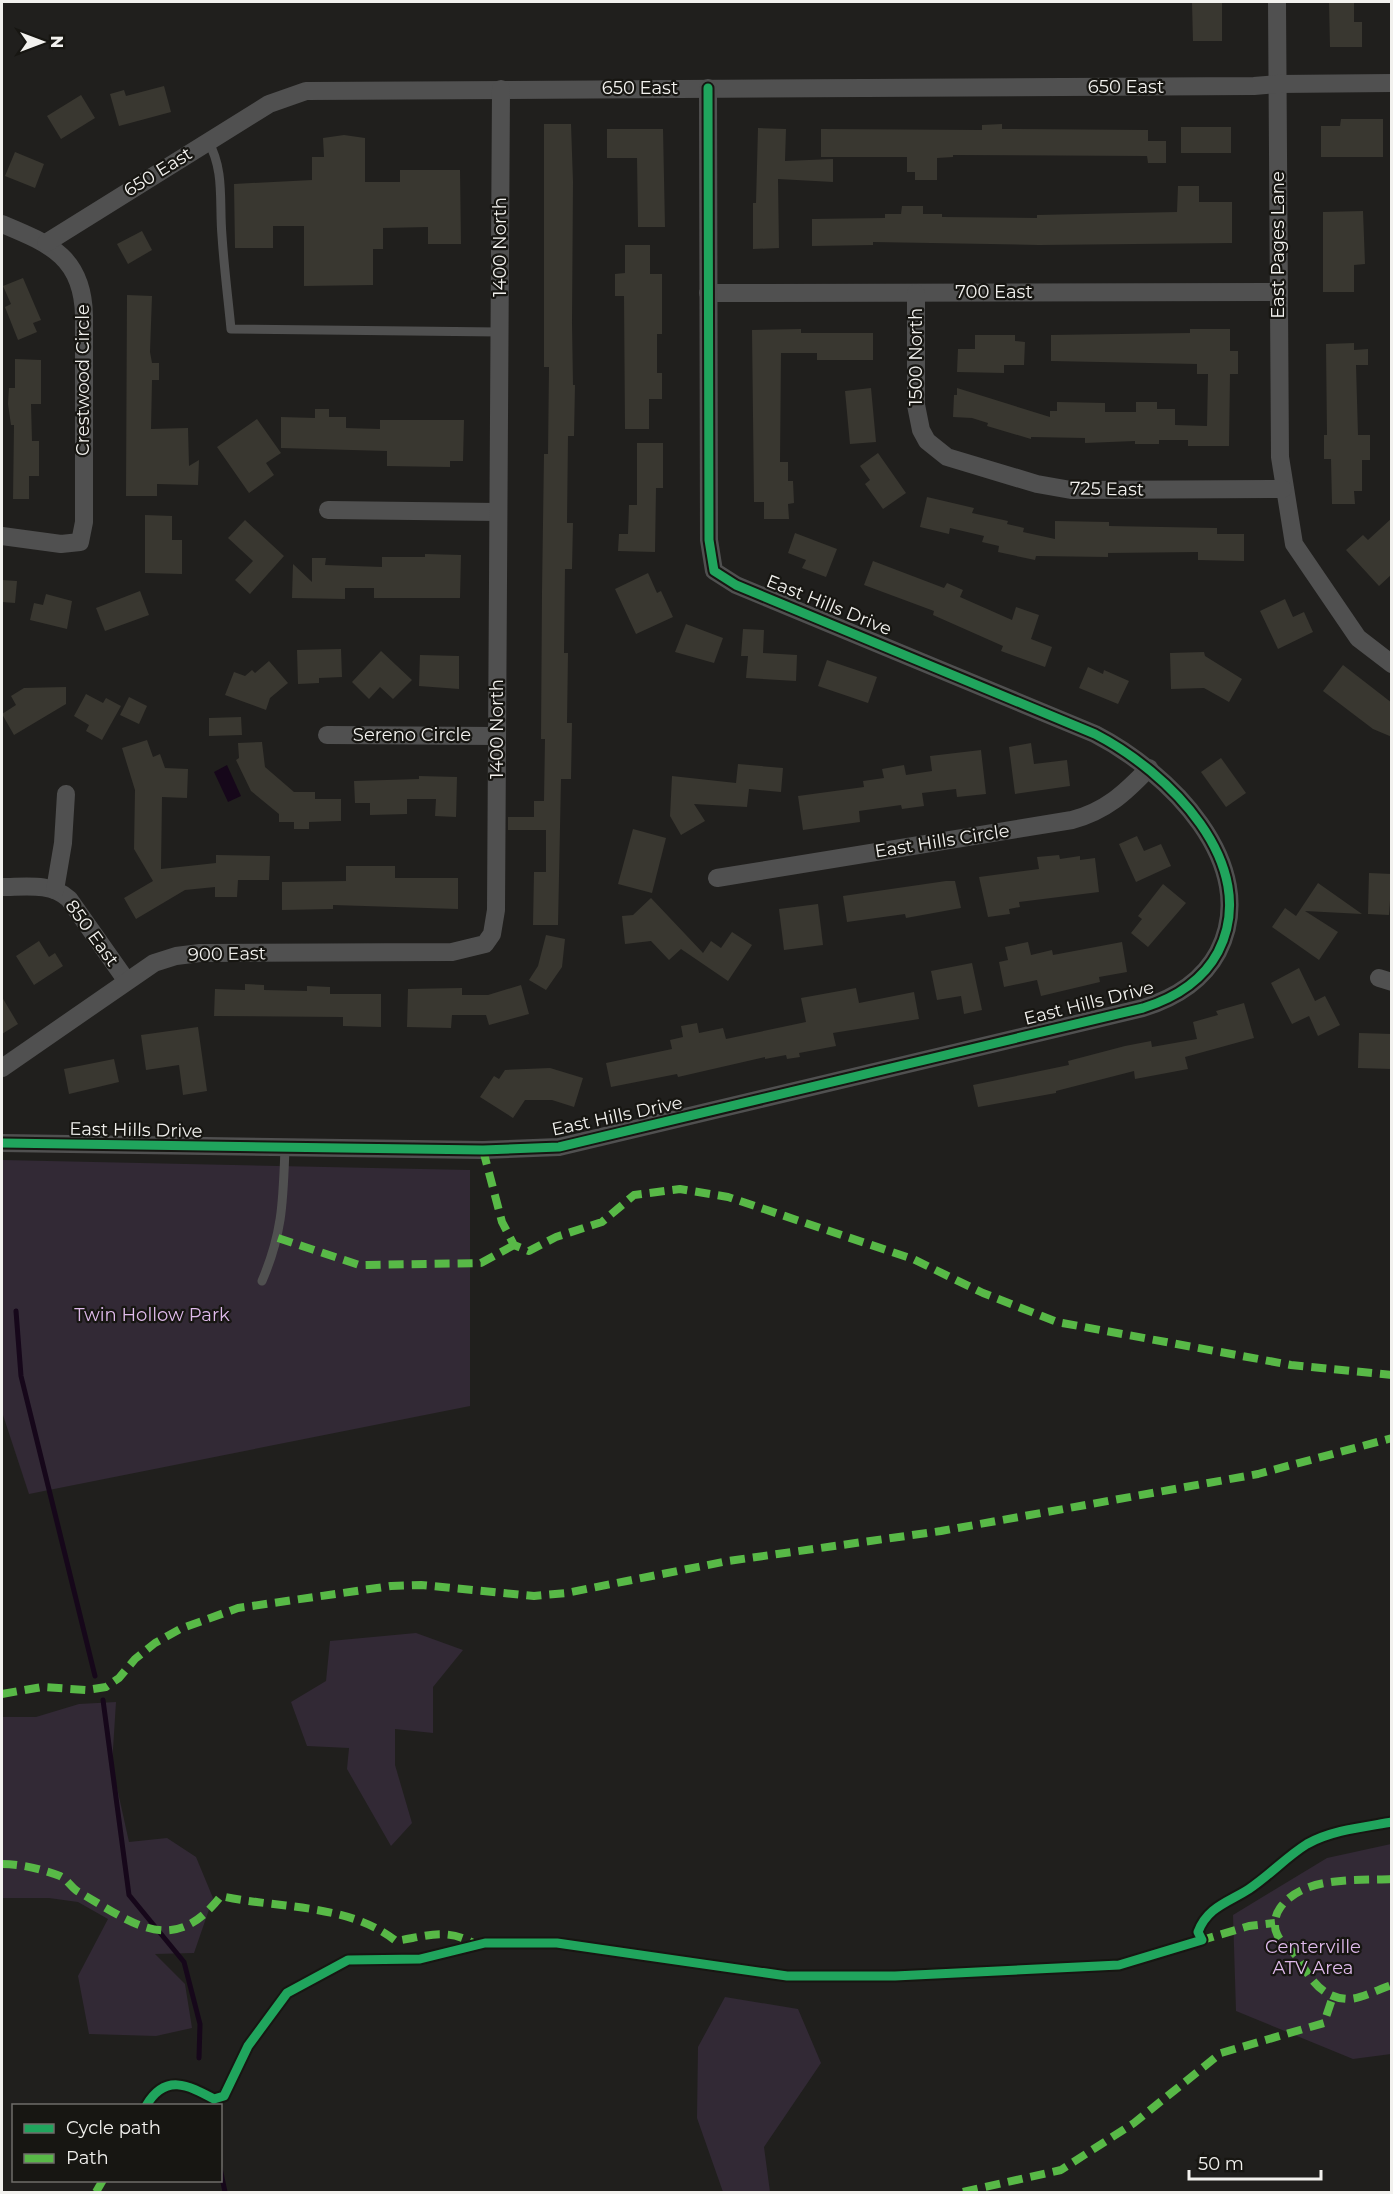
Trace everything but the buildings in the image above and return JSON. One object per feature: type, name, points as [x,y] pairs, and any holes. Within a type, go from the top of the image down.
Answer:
[{"type":"street","name":"East Pages Lane","points":[[1277,2],[1280,457],[1283,489],[1294,544],[1358,638],[1392,664]]},
{"type":"street","name":"650 East","points":[[46,243],[281,98],[306,91],[1254,86],[1392,83]]},
{"type":"street","name":"East Hills Drive","points":[[2,1143],[519,1150],[560,1147],[1158,1004],[1184,990],[1206,971],[1226,933],[1230,899],[1224,871],[1210,840],[1187,806],[1149,768],[1124,750],[1095,734],[736,585],[714,571],[709,540],[708,88]]},
{"type":"street","name":"1400 North","points":[[485,944],[492,934],[496,910],[501,89]]},
{"type":"street","name":"Crestwood Circle","points":[[2,224],[46,243],[62,256],[74,271],[84,300],[84,522],[80,542],[62,544],[2,536]]},
{"type":"street","name":"700 East","points":[[708,293],[1279,292]]},
{"type":"street","name":"1500 North","points":[[916,293],[917,417],[921,430],[937,450]]},
{"type":"street","name":"725 East","points":[[937,450],[947,457],[1036,484],[1071,490],[1283,489]]},
{"type":"street","points":[[328,510],[498,512]]},
{"type":"street","name":"Sereno Circle","points":[[327,735],[497,736]]},
{"type":"street","name":"East Hills Circle","points":[[717,878],[1072,820],[1103,810],[1116,801],[1149,768]]},
{"type":"street","name":"850 East","points":[[55,890],[63,843],[66,794]]},
{"type":"street","name":"850 East","points":[[2,887],[55,890],[69,899],[126,980]]},
{"type":"street","name":"900 East","points":[[2,1068],[126,980],[165,959],[188,954],[452,952],[485,944]]},
{"type":"lane","points":[[208,141],[218,158],[220,172],[221,234],[231,329],[499,332]]},
{"type":"lane","points":[[262,1281],[275,1250],[283,1216],[285,1148]]},
{"type":"green space","name":"Twin Hollow Park","points":[[2,1160],[470,1170],[470,1406],[29,1494],[2,1412]]},
{"type":"green space","points":[[416,1633],[463,1650],[433,1687],[433,1733],[395,1729],[395,1765],[412,1823],[391,1846],[347,1769],[349,1748],[307,1746],[291,1702],[326,1681],[330,1641]]},
{"type":"green space","points":[[116,1702],[112,1765],[129,1842],[167,1838],[196,1857],[213,1898],[194,1953],[155,1954],[185,1984],[192,2028],[156,2036],[89,2034],[78,1976],[108,1919],[78,1902],[49,1898],[2,1898],[2,1717],[36,1717],[79,1704]]},
{"type":"green space","name":"Centerville ATV Area","points":[[1391,1844],[1391,2054],[1353,2059],[1236,2011],[1233,1915],[1327,1858]]},
{"type":"green space","points":[[725,1997],[798,2009],[821,2063],[764,2147],[770,2192],[723,2192],[697,2118],[698,2047]]},
{"type":"shaded area","points":[[227,765],[241,796],[228,802],[214,772]]},
{"type":"waterway","points":[[16,1311],[21,1376],[95,1676]]},
{"type":"waterway","points":[[103,1700],[129,1895],[184,1962],[200,2024],[199,2058]]},
{"type":"waterway","points":[[222,2178],[225,2192]]},
{"type":"marked path","points":[[483,1150],[502,1222],[514,1245],[529,1251],[556,1237],[602,1222],[634,1195],[680,1189],[728,1197],[913,1259],[983,1293],[1057,1322],[1291,1365],[1392,1375]]},
{"type":"marked path","points":[[278,1238],[359,1265],[481,1263],[514,1245]]},
{"type":"marked path","points":[[2,1694],[42,1687],[87,1690],[106,1687],[119,1678],[135,1659],[155,1643],[180,1629],[238,1608],[391,1586],[421,1585],[534,1596],[566,1593],[728,1561],[941,1531],[1258,1474],[1392,1438]]},
{"type":"marked path","points":[[2,1864],[31,1867],[60,1876],[77,1891],[116,1914],[151,1929],[168,1930],[186,1926],[203,1915],[221,1896],[335,1913],[377,1929],[396,1941],[437,1934],[456,1936],[477,1945]]},
{"type":"marked path","points":[[1392,1879],[1347,1880],[1316,1885],[1302,1890],[1290,1897],[1280,1908],[1275,1924],[1281,1941],[1296,1955],[1317,1986],[1330,1995],[1353,1999],[1392,1985]]},
{"type":"marked path","points":[[1199,1941],[1249,1926],[1275,1923]]},
{"type":"marked path","points":[[963,2192],[1061,2170],[1134,2123],[1221,2053],[1324,2023],[1333,1996]]},
{"type":"marked path","points":[[96,2192],[102,2182]]},
{"type":"cycle path","points":[[2,1143],[483,1150],[559,1147],[1143,1008],[1177,994],[1196,980],[1211,963],[1218,952],[1229,919],[1228,886],[1218,854],[1200,824],[1177,796],[1151,771],[1123,750],[1095,734],[736,585],[714,571],[709,540],[708,88]]},
{"type":"cycle path","points":[[147,2104],[161,2089],[177,2085],[186,2086],[214,2099],[224,2096],[248,2046],[287,1993],[348,1960],[420,1959],[485,1943],[557,1943],[787,1976],[895,1976],[1119,1965],[1202,1940],[1198,1932],[1213,1911],[1257,1884],[1307,1844],[1337,1832],[1392,1822]]}]
